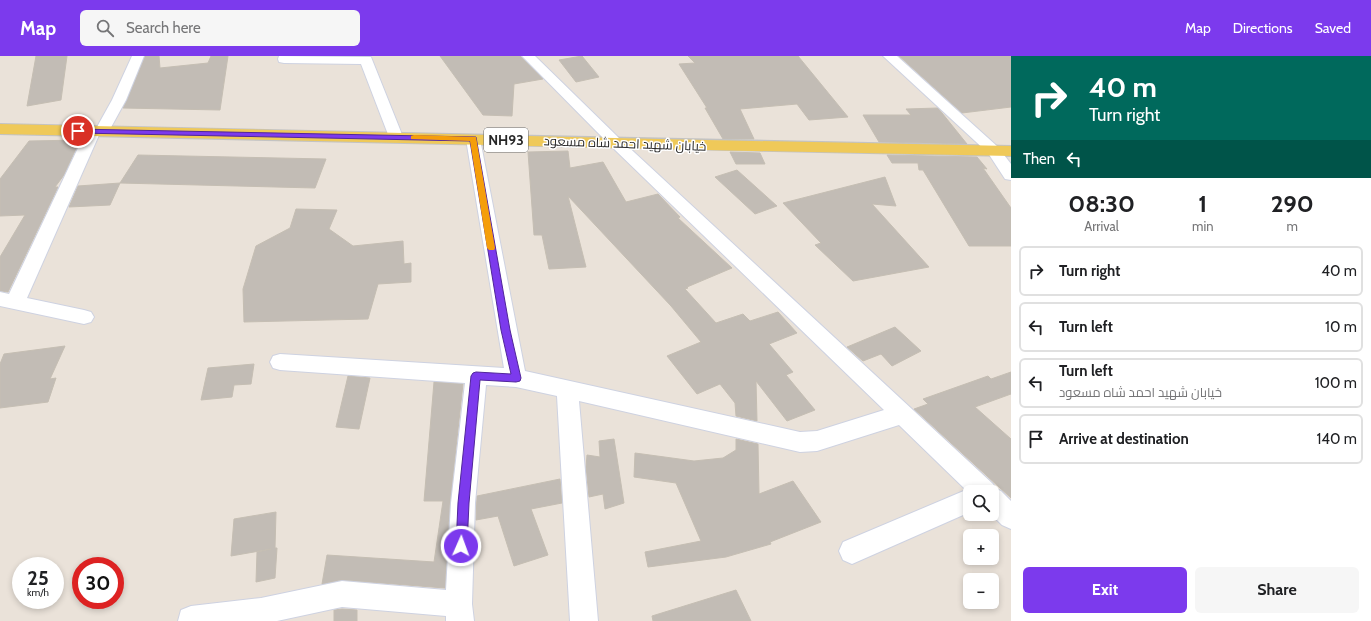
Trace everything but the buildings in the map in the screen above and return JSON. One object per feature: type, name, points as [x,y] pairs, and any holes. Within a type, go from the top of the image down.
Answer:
[{"type":"main road","name":"خیابان شهید احمد شاه مسعود","points":[[0,129],[396,137],[617,144],[1011,151]]},
{"type":"street","points":[[84,317],[8,301],[38,248],[98,131],[119,100],[138,56]]},
{"type":"street","points":[[528,56],[617,144],[978,485]]},
{"type":"street","points":[[889,56],[993,150],[1011,175]]},
{"type":"street","points":[[284,59],[366,60],[396,137]]},
{"type":"street","points":[[474,139],[504,323],[516,378]]},
{"type":"street","points":[[280,362],[516,378],[800,442],[817,441],[902,414]]},
{"type":"street","points":[[191,620],[261,610],[342,594],[459,612],[463,503],[476,376]]},
{"type":"street","points":[[567,390],[584,621]]},
{"type":"street","points":[[852,551],[963,503]]},
{"type":"street","points":[[999,506],[1011,517]]},
{"type":"slow traffic","points":[[414,137],[474,139],[491,248]]},
{"type":"route","points":[[78,131],[474,139],[492,252],[516,378],[476,376],[463,503],[461,546]]}]
